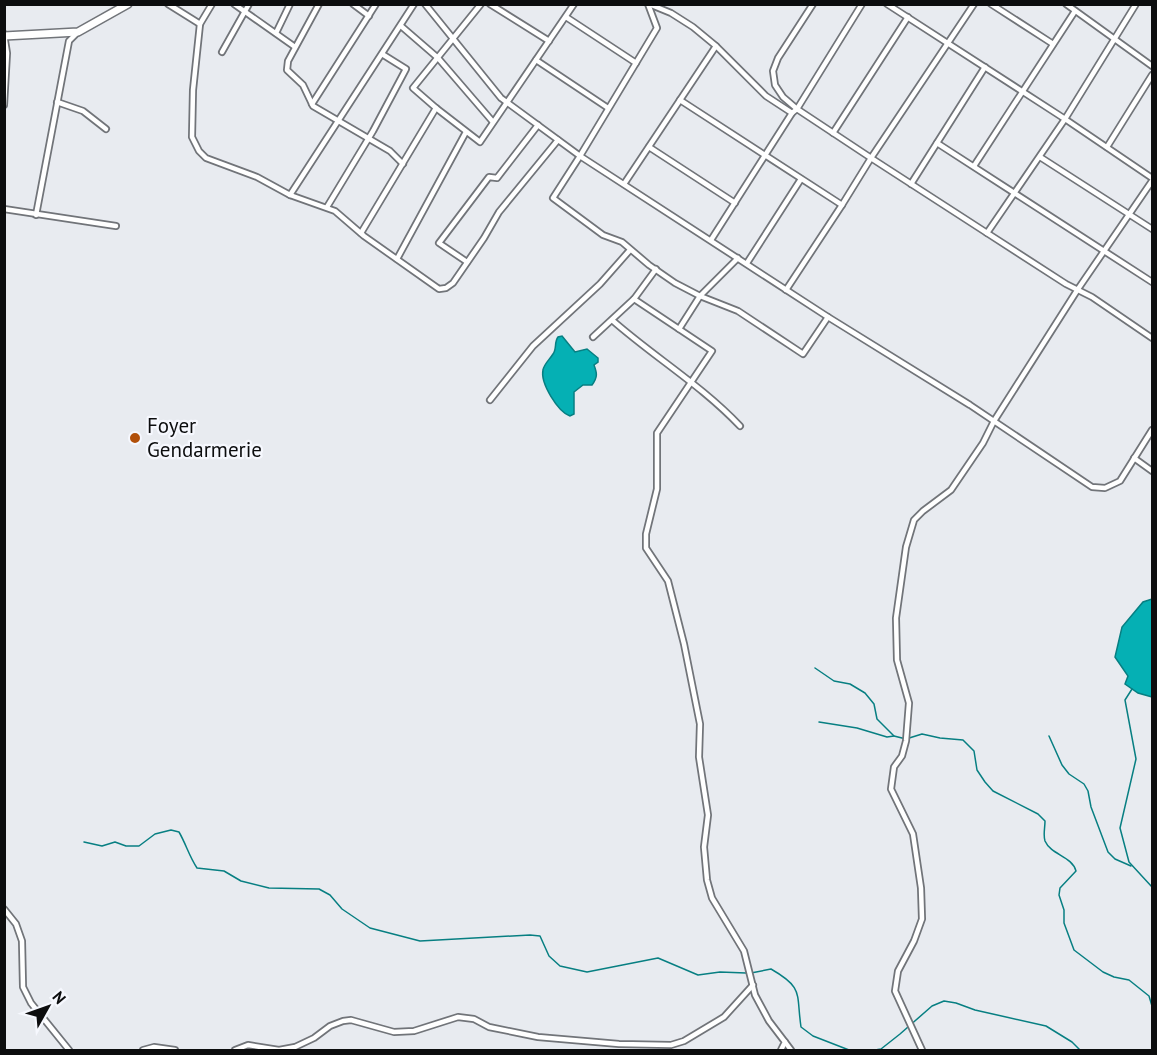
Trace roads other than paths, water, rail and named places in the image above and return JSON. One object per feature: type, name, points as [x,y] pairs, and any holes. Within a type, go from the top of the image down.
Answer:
[{"type":"street","points":[[36,215],[69,41],[78,32],[128,4]]},
{"type":"street","points":[[168,4],[200,24]]},
{"type":"street","points":[[212,4],[200,24],[193,90],[192,129],[196,147],[206,158],[266,181],[290,195],[327,207],[340,214],[361,233],[439,289],[446,288],[453,283],[499,212],[558,140]]},
{"type":"street","points":[[234,4],[295,47]]},
{"type":"street","points":[[222,52],[249,4]]},
{"type":"street","points":[[276,33],[290,4]]},
{"type":"street","points":[[319,4],[288,61],[287,70],[303,85],[312,105],[390,151],[403,164]]},
{"type":"street","points":[[353,4],[369,16]]},
{"type":"street","points":[[312,105],[376,4]]},
{"type":"street","points":[[290,195],[414,4]]},
{"type":"street","points":[[425,4],[507,103],[580,156],[1092,486],[1105,488],[1120,481],[1152,430]]},
{"type":"street","points":[[481,4],[464,28],[413,88],[480,142],[573,5]]},
{"type":"street","points":[[490,4],[549,41]]},
{"type":"street","points":[[648,4],[671,13],[693,27],[716,46],[766,96],[833,133],[1152,338]]},
{"type":"street","points":[[648,4],[657,28],[553,198],[603,235],[622,242],[656,269],[700,297],[738,311],[803,354],[828,317]]},
{"type":"street","points":[[794,111],[775,85],[773,70],[778,58],[813,4]]},
{"type":"street","points":[[711,240],[763,155],[862,4]]},
{"type":"street","points":[[887,4],[1065,119],[1152,179],[1078,289],[994,421],[983,443],[951,490],[914,520],[906,547],[896,618],[897,660],[909,703],[906,741],[902,756],[894,767],[891,789],[912,834],[921,888],[922,920],[898,971],[895,991],[922,1050]]},
{"type":"street","points":[[786,290],[974,4]]},
{"type":"street","points":[[991,4],[1053,44]]},
{"type":"street","points":[[987,233],[1065,119],[1136,4]]},
{"type":"street","points":[[974,166],[1053,44],[1070,7],[1152,66]]},
{"type":"street","points":[[566,17],[636,63]]},
{"type":"street","points":[[833,133],[908,17]]},
{"type":"street","points":[[401,26],[438,58],[494,122]]},
{"type":"street","points":[[4,105],[5,36],[78,32]]},
{"type":"street","points":[[624,184],[716,46]]},
{"type":"street","points":[[327,207],[369,138],[406,69],[382,54]]},
{"type":"street","points":[[536,60],[608,108]]},
{"type":"street","points":[[911,184],[985,67]]},
{"type":"street","points":[[1107,147],[1152,75]]},
{"type":"street","points":[[680,100],[842,205]]},
{"type":"street","points":[[57,102],[83,111],[106,129]]},
{"type":"street","points":[[361,233],[436,108]]},
{"type":"street","points":[[467,262],[439,243],[489,177],[497,178],[538,125]]},
{"type":"street","points":[[397,259],[466,132]]},
{"type":"street","points":[[937,144],[1016,192],[1152,282]]},
{"type":"street","points":[[649,147],[735,203]]},
{"type":"street","points":[[1040,157],[1152,229]]},
{"type":"street","points":[[747,264],[801,179]]},
{"type":"street","points":[[4,209],[116,226]]},
{"type":"street","points":[[489,400],[533,346],[600,284],[630,250]]},
{"type":"street","points":[[679,329],[700,297],[738,258]]},
{"type":"street","points":[[593,337],[634,299],[656,269]]},
{"type":"street","points":[[634,299],[712,351],[657,433],[657,489],[646,534],[646,548],[668,581],[684,644],[700,724],[699,757],[708,815],[704,847],[707,880],[712,898],[744,951],[755,995],[769,1021],[791,1050]]},
{"type":"street","points":[[612,320],[637,342],[659,356],[724,408],[740,426]]},
{"type":"street","points":[[1134,458],[1152,471]]},
{"type":"street","points":[[4,909],[16,924],[22,941],[23,987],[31,1003],[69,1050]]},
{"type":"street","points":[[234,1050],[248,1045],[279,1050],[295,1047],[343,1021],[351,1020],[394,1032],[414,1031],[458,1017],[474,1019],[489,1027],[538,1037],[595,1041],[644,1048],[671,1045],[684,1041],[724,1017],[753,985]]},
{"type":"street","points":[[781,1050],[785,1042]]},
{"type":"street","points":[[143,1050],[154,1047],[175,1050]]},
{"type":"water","points":[[562,336],[575,352],[587,349],[598,358],[598,362],[594,365],[595,380],[592,385],[583,385],[574,392],[574,414],[570,416],[555,403],[543,376],[543,370],[554,352],[557,339]]},
{"type":"water","points":[[1152,599],[1152,697],[1138,693],[1125,684],[1128,676],[1115,657],[1122,627],[1143,602]]},
{"type":"waterway","points":[[815,668],[834,681],[850,684],[865,693],[874,704],[877,719],[894,736],[906,739],[922,734],[963,740],[974,751],[977,770],[993,791],[1038,814],[1045,821],[1044,839],[1048,846],[1070,862],[1076,871],[1060,888],[1059,895],[1064,910],[1064,923],[1074,950],[1103,972],[1129,980],[1149,996],[1152,1006]]},
{"type":"waterway","points":[[1132,689],[1125,700],[1136,759],[1120,828],[1129,862],[1152,887]]},
{"type":"waterway","points":[[819,722],[857,728],[887,737],[894,736]]},
{"type":"waterway","points":[[1049,736],[1062,765],[1069,774],[1084,784],[1088,791],[1091,807],[1108,852],[1115,859],[1131,866]]},
{"type":"waterway","points":[[84,842],[102,846],[115,842],[126,846],[139,846],[155,834],[171,830],[179,832],[197,868],[224,871],[241,881],[269,888],[319,889],[330,895],[342,909],[370,928],[420,941],[530,935],[540,936],[549,956],[560,966],[587,972],[658,958],[698,975],[720,972],[746,973]]},
{"type":"waterway","points":[[751,973],[771,969],[789,981],[798,999],[801,1027],[813,1036],[849,1050]]},
{"type":"waterway","points":[[875,1050],[881,1049],[932,1006],[944,1001],[1046,1026],[1072,1042],[1080,1050]]},
{"type":"waterway","points":[[1152,1013],[1152,1018]]},
{"type":"place","name":"Foyer Gendarmerie","points":[[135,438]]}]
